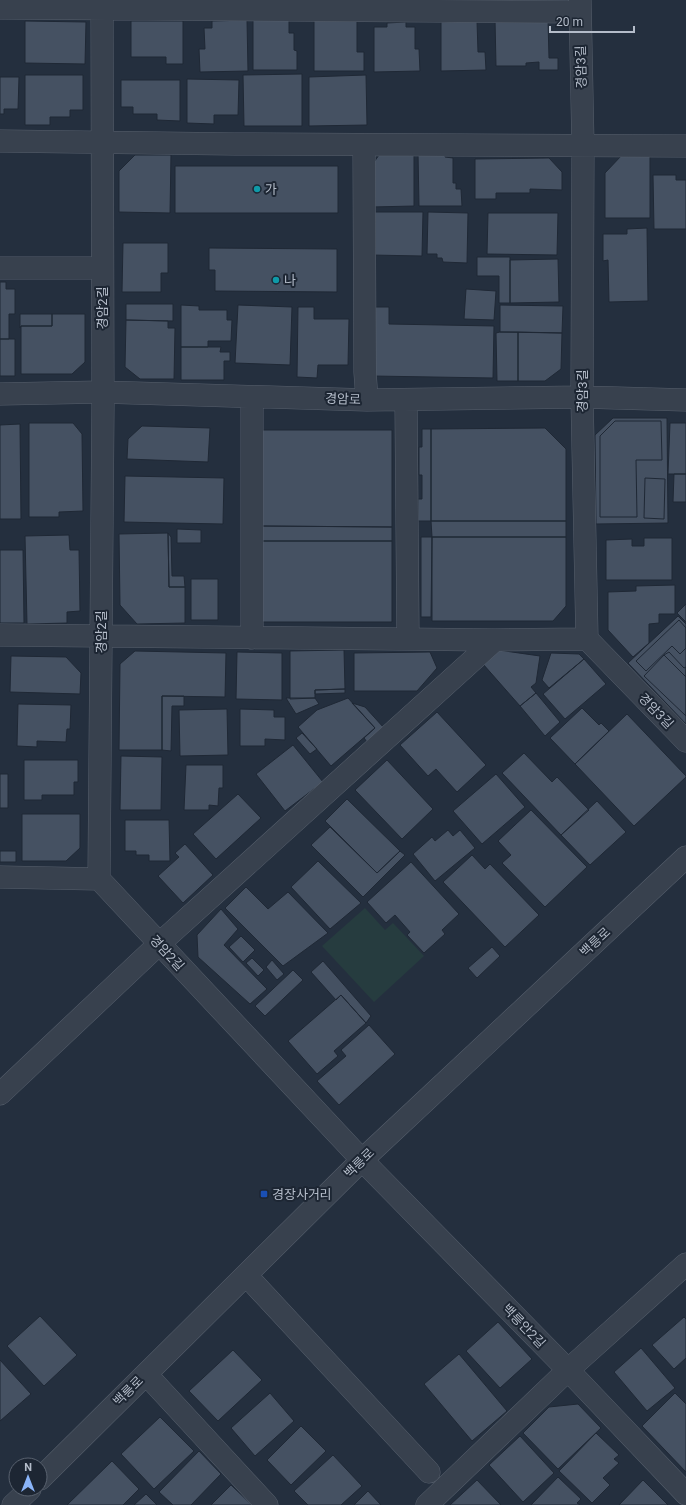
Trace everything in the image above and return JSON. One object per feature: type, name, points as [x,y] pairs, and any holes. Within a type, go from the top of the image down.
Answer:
[{"type":"street","points":[[0,8],[102,4],[580,6]]},
{"type":"street","name":"경암2길","points":[[102,4],[102,392],[99,879],[362,1160]]},
{"type":"street","name":"경암3길","points":[[580,6],[583,146],[582,397],[587,638],[686,741]]},
{"type":"street","points":[[0,141],[364,145],[686,146]]},
{"type":"street","points":[[364,145],[365,372],[367,400]]},
{"type":"street","points":[[0,268],[101,268]]},
{"type":"street","name":"경암로","points":[[0,394],[102,392],[367,400],[582,397],[686,400]]},
{"type":"street","points":[[252,397],[252,638]]},
{"type":"street","points":[[406,400],[408,640]]},
{"type":"street","points":[[0,635],[408,640],[587,638]]},
{"type":"street","points":[[0,1094],[159,944],[495,640]]},
{"type":"street","name":"백릉로","points":[[48,1471],[362,1160],[686,857]]},
{"type":"street","points":[[0,877],[99,879]]},
{"type":"street","name":"백릉안2길","points":[[362,1160],[568,1370],[686,1494]]},
{"type":"street","points":[[427,1505],[568,1370],[686,1264]]},
{"type":"street","points":[[246,1275],[429,1472]]},
{"type":"street","points":[[146,1374],[267,1505]]},
{"type":"street","points":[[14,1505],[22,1497]]},
{"type":"green space","points":[[365,908],[385,930],[393,923],[424,956],[374,1002],[322,946]]},
{"type":"building","points":[[247,20],[248,71],[200,72],[199,49],[205,49],[204,28],[212,28],[212,21]]},
{"type":"building","points":[[253,20],[289,20],[289,33],[294,33],[294,50],[297,51],[297,70],[253,70]]},
{"type":"building","points":[[314,20],[357,21],[357,52],[364,52],[364,71],[314,71]]},
{"type":"building","points":[[495,20],[548,20],[549,58],[558,58],[558,70],[539,70],[539,62],[526,63],[526,66],[496,66]]},
{"type":"building","points":[[25,21],[86,22],[85,64],[25,63]]},
{"type":"building","points":[[131,21],[183,21],[183,64],[166,64],[166,57],[131,57]]},
{"type":"building","points":[[477,21],[478,52],[485,52],[486,70],[441,71],[441,22]]},
{"type":"building","points":[[406,22],[406,27],[415,27],[415,49],[419,49],[420,71],[374,72],[374,27],[387,27],[387,23]]},
{"type":"building","points":[[302,74],[302,126],[244,126],[243,75]]},
{"type":"building","points":[[25,75],[83,75],[83,110],[70,110],[70,117],[50,117],[50,125],[25,125]]},
{"type":"building","points":[[366,75],[367,125],[309,126],[309,77]]},
{"type":"building","points":[[0,77],[19,77],[18,109],[4,109],[4,114],[0,114]]},
{"type":"building","points":[[187,79],[239,80],[238,115],[214,115],[214,124],[187,123]]},
{"type":"building","points":[[121,80],[180,80],[180,121],[157,120],[157,114],[133,114],[133,107],[121,107]]},
{"type":"building","points":[[445,152],[445,157],[453,158],[453,183],[456,183],[456,189],[461,189],[462,206],[419,206],[418,153]]},
{"type":"building","points":[[135,155],[171,155],[170,213],[119,212],[119,171]]},
{"type":"building","points":[[379,155],[414,155],[414,206],[372,207],[372,165]]},
{"type":"building","points":[[622,155],[650,155],[650,218],[605,218],[605,173]]},
{"type":"building","points":[[549,158],[562,172],[562,190],[530,189],[530,193],[496,193],[496,199],[475,199],[475,159]]},
{"type":"building","name":"가","points":[[175,166],[338,166],[338,213],[175,213]]},
{"type":"building","points":[[653,175],[676,175],[676,180],[686,180],[686,229],[654,229]]},
{"type":"building","points":[[370,212],[423,212],[422,256],[371,255]]},
{"type":"building","points":[[428,212],[468,213],[467,263],[443,262],[442,258],[437,258],[437,254],[427,254]]},
{"type":"building","points":[[488,213],[558,213],[557,255],[487,254]]},
{"type":"building","points":[[647,228],[648,301],[609,302],[608,260],[603,261],[603,234],[627,234],[627,229]]},
{"type":"building","points":[[123,243],[168,243],[168,273],[161,273],[161,292],[122,292]]},
{"type":"building","name":"나","points":[[209,248],[337,249],[337,292],[215,291],[215,270],[209,270]]},
{"type":"building","points":[[477,257],[510,257],[510,303],[499,303],[499,276],[477,276]]},
{"type":"building","points":[[558,259],[559,302],[510,303],[510,260]]},
{"type":"building","points":[[0,282],[6,282],[6,289],[15,289],[15,314],[9,314],[9,339],[0,339]]},
{"type":"building","points":[[466,289],[496,291],[494,320],[464,319]]},
{"type":"building","points":[[126,304],[173,304],[173,321],[126,320]]},
{"type":"building","points":[[181,305],[199,306],[199,310],[227,310],[227,320],[232,320],[231,341],[208,341],[208,347],[181,347]]},
{"type":"building","points":[[238,305],[292,307],[290,365],[235,363]]},
{"type":"building","points":[[500,305],[563,306],[562,333],[500,332]]},
{"type":"building","points":[[298,307],[314,307],[314,319],[349,319],[348,365],[318,365],[317,378],[297,377]]},
{"type":"building","points":[[373,307],[389,307],[389,324],[494,326],[493,378],[373,376]]},
{"type":"building","points":[[20,314],[52,314],[52,326],[21,326],[20,328]]},
{"type":"building","points":[[52,314],[85,314],[85,362],[72,374],[21,374],[21,326],[52,326]]},
{"type":"building","points":[[126,320],[168,321],[168,328],[175,328],[174,379],[140,379],[125,367]]},
{"type":"building","points":[[518,332],[518,381],[497,381],[496,333]]},
{"type":"building","points":[[518,332],[562,333],[561,369],[545,381],[518,381]]},
{"type":"building","points":[[0,339],[15,339],[15,376],[0,376]]},
{"type":"building","points":[[181,347],[221,347],[220,352],[230,352],[230,361],[224,361],[224,380],[181,380]]},
{"type":"building","points":[[613,418],[667,418],[668,523],[596,524],[595,435]]},
{"type":"building","points":[[615,421],[661,421],[662,460],[636,460],[637,517],[600,517],[600,436]]},
{"type":"building","points":[[29,423],[73,423],[82,434],[83,511],[59,512],[59,517],[29,517]]},
{"type":"building","points":[[670,423],[686,423],[686,474],[668,474]]},
{"type":"building","points":[[20,424],[21,519],[0,519],[0,425]]},
{"type":"building","points":[[142,426],[210,428],[208,462],[127,459],[128,439]]},
{"type":"building","points":[[545,428],[566,449],[566,521],[431,521],[431,429]]},
{"type":"building","points":[[422,429],[431,429],[431,521],[418,521],[418,499],[422,499],[422,475],[419,475],[419,447],[422,447]]},
{"type":"building","points":[[261,430],[392,430],[392,527],[261,526]]},
{"type":"building","points":[[674,474],[686,474],[686,502],[673,502]]},
{"type":"building","points":[[125,476],[224,478],[223,524],[124,522]]},
{"type":"building","points":[[645,478],[665,479],[664,519],[644,518]]},
{"type":"building","points":[[431,521],[566,521],[566,537],[432,537]]},
{"type":"building","points":[[261,526],[392,527],[392,541],[261,541]]},
{"type":"building","points":[[177,529],[201,530],[201,543],[177,543]]},
{"type":"building","points":[[168,533],[169,587],[185,587],[185,623],[137,624],[120,605],[119,534]]},
{"type":"building","points":[[168,533],[171,537],[172,576],[184,576],[185,587],[169,587]]},
{"type":"building","points":[[69,535],[70,550],[79,550],[80,611],[67,612],[67,623],[27,624],[25,536]]},
{"type":"building","points":[[421,537],[432,537],[431,617],[421,617]]},
{"type":"building","points":[[432,537],[566,537],[566,606],[553,621],[432,621]]},
{"type":"building","points":[[644,538],[672,538],[672,580],[606,580],[606,540],[632,539],[632,546],[644,546]]},
{"type":"building","points":[[261,541],[392,541],[392,622],[261,622]]},
{"type":"building","points":[[0,550],[23,550],[24,623],[0,623]]},
{"type":"building","points":[[191,579],[218,579],[218,620],[191,620]]},
{"type":"building","points":[[675,585],[675,614],[659,614],[659,623],[649,624],[649,643],[633,657],[608,630],[608,592],[636,591],[636,586]]},
{"type":"building","points":[[686,604],[686,622],[677,613]]},
{"type":"building","points":[[678,616],[686,624],[686,724],[628,663]]},
{"type":"building","points":[[679,620],[686,628],[686,648],[680,654],[672,646],[646,671],[636,661]]},
{"type":"building","points":[[344,650],[345,689],[315,690],[315,698],[290,699],[290,651]]},
{"type":"building","points":[[498,650],[540,656],[536,683],[531,687],[536,693],[520,706],[483,664]]},
{"type":"building","points":[[135,651],[226,653],[225,697],[162,696],[162,750],[119,750],[120,664]]},
{"type":"building","points":[[237,652],[282,653],[282,700],[236,699]]},
{"type":"building","points":[[430,652],[437,668],[417,691],[354,691],[354,653]]},
{"type":"building","points":[[669,652],[684,668],[686,667],[686,677],[664,655]]},
{"type":"building","points":[[551,653],[579,654],[584,659],[549,688],[542,680]]},
{"type":"building","points":[[664,655],[686,677],[686,716],[644,676]]},
{"type":"building","points":[[11,656],[66,657],[81,673],[80,694],[10,692]]},
{"type":"building","points":[[584,659],[606,684],[565,719],[543,694]]},
{"type":"building","points":[[345,689],[345,693],[315,694],[315,690]]},
{"type":"building","points":[[536,693],[560,722],[545,736],[520,706]]},
{"type":"building","points":[[162,696],[184,696],[184,706],[172,706],[171,751],[162,750]]},
{"type":"building","points":[[286,698],[315,698],[319,704],[296,714]]},
{"type":"building","points":[[348,698],[375,728],[331,766],[298,727],[317,710]]},
{"type":"building","points":[[352,703],[365,707],[384,728],[367,742],[364,738],[375,728]]},
{"type":"building","points":[[18,704],[71,705],[70,729],[67,729],[66,742],[37,741],[37,747],[17,746]]},
{"type":"building","points":[[582,708],[599,725],[601,723],[609,731],[575,764],[550,738]]},
{"type":"building","points":[[227,709],[228,755],[180,756],[179,710]]},
{"type":"building","points":[[240,709],[274,710],[274,717],[285,717],[285,740],[265,739],[265,746],[240,746]]},
{"type":"building","points":[[437,712],[486,765],[457,792],[436,769],[428,776],[400,745]]},
{"type":"building","points":[[627,714],[686,776],[634,826],[575,764]]},
{"type":"building","points":[[302,733],[317,749],[310,754],[296,738]]},
{"type":"building","points":[[293,745],[323,782],[285,811],[256,774]]},
{"type":"building","points":[[524,753],[552,782],[557,777],[589,810],[561,835],[502,773]]},
{"type":"building","points":[[121,756],[162,757],[161,810],[120,810]]},
{"type":"building","points":[[24,760],[78,760],[78,782],[74,782],[74,795],[42,795],[42,800],[24,800]]},
{"type":"building","points":[[387,760],[433,809],[402,839],[355,790]]},
{"type":"building","points":[[186,765],[223,765],[223,788],[219,788],[218,806],[209,805],[209,810],[184,810]]},
{"type":"building","points":[[0,774],[8,774],[8,808],[0,808]]},
{"type":"building","points":[[496,774],[525,807],[482,844],[453,811]]},
{"type":"building","points":[[238,794],[261,818],[216,859],[193,834]]},
{"type":"building","points":[[347,799],[400,851],[377,873],[325,821]]},
{"type":"building","points":[[597,801],[626,832],[590,865],[561,835]]},
{"type":"building","points":[[531,810],[587,867],[545,907],[502,863],[511,855],[498,841]]},
{"type":"building","points":[[22,814],[80,814],[80,848],[66,861],[22,861]]},
{"type":"building","points":[[125,820],[169,820],[170,861],[149,861],[149,855],[136,855],[136,851],[125,851]]},
{"type":"building","points":[[330,827],[377,873],[400,851],[405,855],[363,897],[311,845]]},
{"type":"building","points":[[448,830],[453,836],[460,830],[475,848],[435,881],[413,854],[432,837],[435,841]]},
{"type":"building","points":[[185,844],[213,875],[183,903],[158,876],[179,857],[175,853]]},
{"type":"building","points":[[0,851],[16,851],[16,862],[0,862]]},
{"type":"building","points":[[472,855],[485,869],[490,864],[539,915],[505,947],[443,882]]},
{"type":"building","points":[[318,861],[361,903],[330,929],[291,887]]},
{"type":"building","points":[[411,862],[459,914],[442,930],[445,934],[424,953],[407,935],[410,932],[395,915],[386,923],[367,902]]},
{"type":"building","points":[[246,887],[268,909],[288,892],[328,933],[283,966],[225,908]]},
{"type":"building","points":[[221,909],[238,929],[224,945],[267,989],[250,1004],[198,957],[197,935]]},
{"type":"building","points":[[241,936],[255,950],[243,962],[229,947]]},
{"type":"building","points":[[492,947],[500,956],[477,978],[468,968]]},
{"type":"building","points":[[252,958],[264,970],[258,976],[246,963]]},
{"type":"building","points":[[272,960],[284,974],[277,980],[266,967]]},
{"type":"building","points":[[323,961],[371,1016],[366,1023],[341,995],[336,1000],[311,972]]},
{"type":"building","points":[[293,970],[303,980],[265,1016],[255,1006]]},
{"type":"building","points":[[341,995],[366,1023],[334,1051],[338,1056],[317,1074],[288,1041]]},
{"type":"building","points":[[369,1025],[395,1054],[339,1105],[317,1081],[346,1056],[341,1050]]},
{"type":"building","points":[[40,1316],[77,1355],[44,1386],[7,1346]]},
{"type":"building","points":[[684,1317],[686,1319],[686,1358],[674,1369],[652,1345]]},
{"type":"building","points":[[498,1322],[532,1359],[500,1388],[466,1351]]},
{"type":"building","points":[[641,1348],[675,1388],[647,1411],[614,1372]]},
{"type":"building","points":[[233,1350],[262,1380],[218,1421],[189,1391]]},
{"type":"building","points":[[459,1354],[507,1411],[472,1441],[424,1384]]},
{"type":"building","points":[[0,1360],[31,1394],[0,1421]]},
{"type":"building","points":[[270,1393],[294,1421],[255,1456],[231,1428]]},
{"type":"building","points":[[675,1393],[686,1404],[686,1472],[642,1426]]},
{"type":"building","points":[[578,1404],[601,1428],[558,1469],[523,1433],[549,1407]]},
{"type":"building","points":[[160,1417],[194,1451],[154,1489],[121,1454]]},
{"type":"building","points":[[301,1426],[326,1451],[291,1485],[267,1460]]},
{"type":"building","points":[[596,1433],[619,1455],[614,1459],[619,1463],[603,1478],[610,1485],[592,1503],[559,1471]]},
{"type":"building","points":[[520,1436],[554,1473],[523,1502],[489,1465]]},
{"type":"building","points":[[199,1451],[221,1474],[191,1505],[173,1505],[159,1492]]},
{"type":"building","points":[[333,1455],[362,1486],[341,1505],[308,1505],[294,1491]]},
{"type":"building","points":[[112,1461],[139,1489],[123,1505],[67,1505]]},
{"type":"building","points":[[558,1477],[581,1499],[577,1503],[580,1505],[531,1505]]},
{"type":"building","points":[[477,1480],[501,1505],[450,1505]]},
{"type":"building","points":[[643,1480],[668,1505],[619,1505]]},
{"type":"building","points":[[231,1485],[252,1505],[211,1505]]},
{"type":"building","points":[[368,1491],[381,1505],[354,1505]]},
{"type":"building","points":[[146,1494],[157,1505],[134,1505]]},
{"type":"place","name":"가","points":[[257,189]]},
{"type":"place","name":"나","points":[[276,280]]},
{"type":"place","name":"경장사거리","points":[[264,1194]]}]
